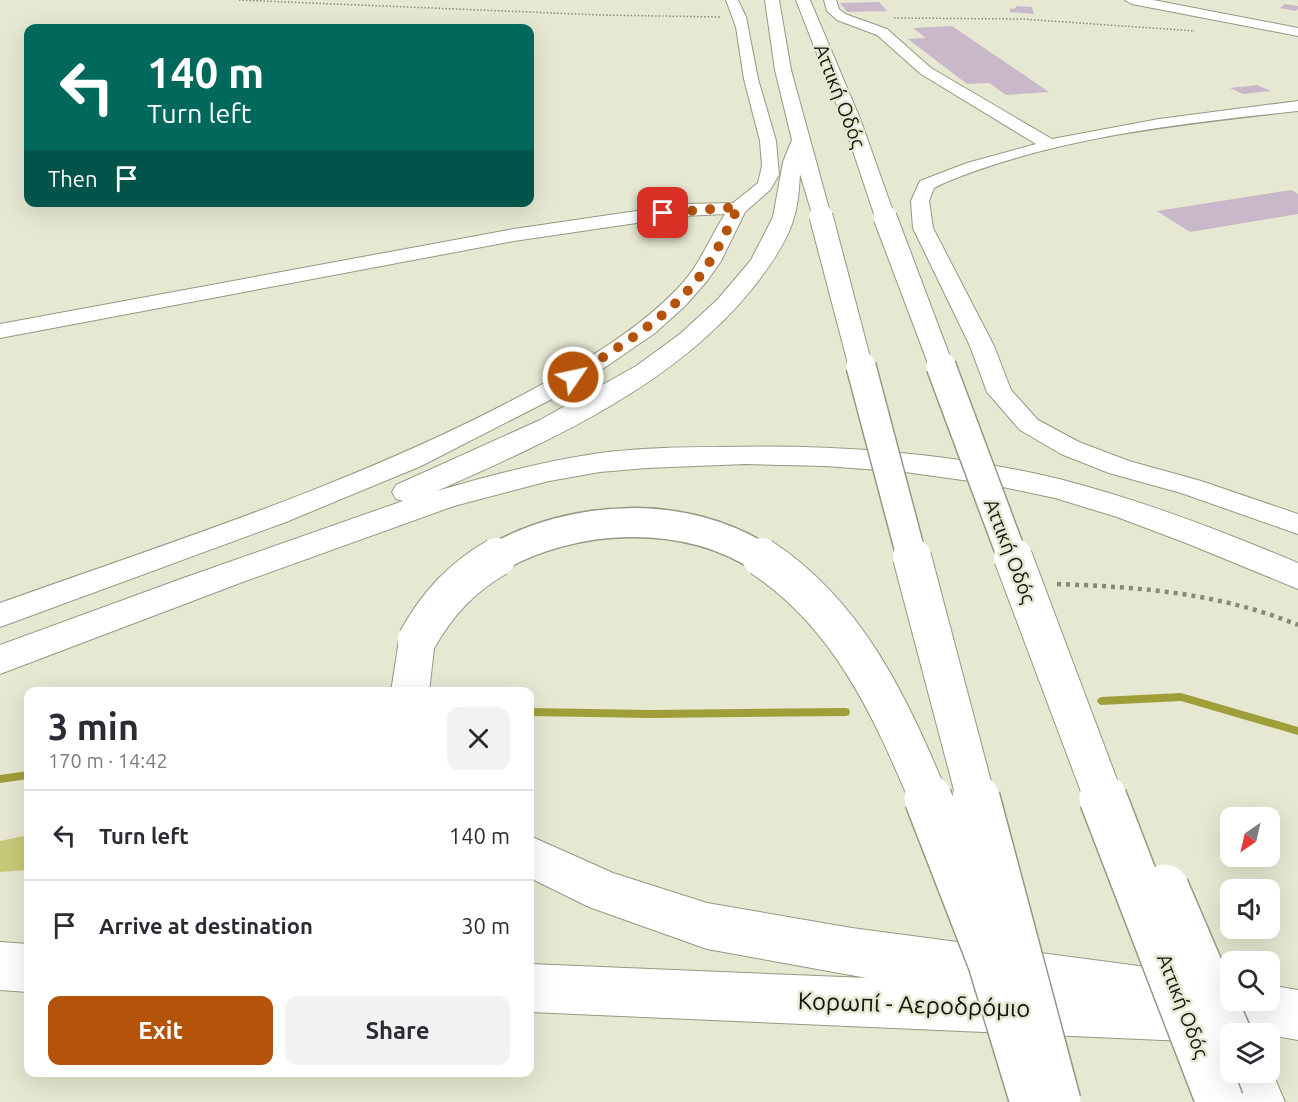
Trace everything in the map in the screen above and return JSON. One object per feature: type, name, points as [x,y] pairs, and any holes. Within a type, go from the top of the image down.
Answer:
[{"type":"main road","points":[[772,0],[783,70],[800,142],[1058,1102]]},
{"type":"main road","name":"Αττική Οδός","points":[[803,0],[852,121],[885,217],[1220,1102]]},
{"type":"main road","points":[[1132,0],[1298,32]]},
{"type":"main road","points":[[1143,0],[1203,15]]},
{"type":"main road","points":[[152,602],[528,440],[603,397],[659,361],[700,328],[733,296],[758,266],[782,221],[788,199],[791,163],[800,142]]},
{"type":"main road","points":[[0,660],[152,602],[447,498],[523,477],[585,465],[630,460],[743,454],[829,456],[928,466],[1023,481],[1103,502],[1178,528],[1298,577]]},
{"type":"main road","points":[[411,687],[417,640],[432,614],[446,597],[478,569],[537,540],[584,527],[637,523],[680,526],[705,531],[733,542],[781,570],[825,611],[850,644],[887,706],[923,785],[977,916],[1034,1102]]},
{"type":"main road","points":[[1100,790],[1165,888],[1223,1023]]},
{"type":"main road","points":[[534,858],[605,892],[708,926],[852,952],[1059,981],[1195,997],[1298,1015]]},
{"type":"main road","points":[[0,966],[24,968]]},
{"type":"main road","name":"Κορωπί - Αεροδρόμιο","points":[[534,988],[1298,1021]]},
{"type":"main road","points":[[1250,1083],[1259,1102]]},
{"type":"street","points":[[830,0],[833,11],[850,21],[882,32],[926,70],[1050,145]]},
{"type":"street","points":[[0,615],[330,494],[501,418],[573,377],[636,335],[675,302],[705,270],[738,207],[763,189],[769,178],[771,165],[762,115],[746,61],[736,9]]},
{"type":"street","points":[[1298,106],[1160,123],[1050,145],[955,171],[926,184],[920,201],[923,228],[982,346],[999,392],[1029,425],[1071,448],[1119,467],[1191,487],[1298,524]]},
{"type":"street","points":[[0,330],[514,235],[684,210],[738,207]]},
{"type":"path","points":[[239,0],[600,15],[736,9]]},
{"type":"path","points":[[850,21],[896,18],[1022,19],[1196,32]]},
{"type":"path","points":[[1057,584],[1168,590],[1247,607],[1298,625]]},
{"type":"shaded area","points":[[24,836],[24,870],[0,872],[0,841]]},
{"type":"building","points":[[879,2],[887,11],[847,12],[840,3]]},
{"type":"building","points":[[1285,4],[1298,6],[1298,9],[1296,11],[1280,8]]},
{"type":"building","points":[[1016,6],[1032,7],[1034,14],[1010,12],[1010,9]]},
{"type":"building","points":[[952,26],[1049,92],[1006,95],[989,83],[967,84],[908,39],[926,38],[913,28]]},
{"type":"building","points":[[1257,85],[1271,91],[1243,94],[1230,88]]},
{"type":"building","points":[[1291,190],[1298,194],[1298,214],[1190,232],[1157,211]]},
{"type":"waterway","points":[[1101,701],[1181,697],[1298,731]]},
{"type":"waterway","points":[[534,712],[650,714],[846,712]]},
{"type":"waterway","points":[[0,779],[24,776]]},
{"type":"route","points":[[573,377],[636,335],[675,302],[705,270],[738,207],[663,213]]}]
